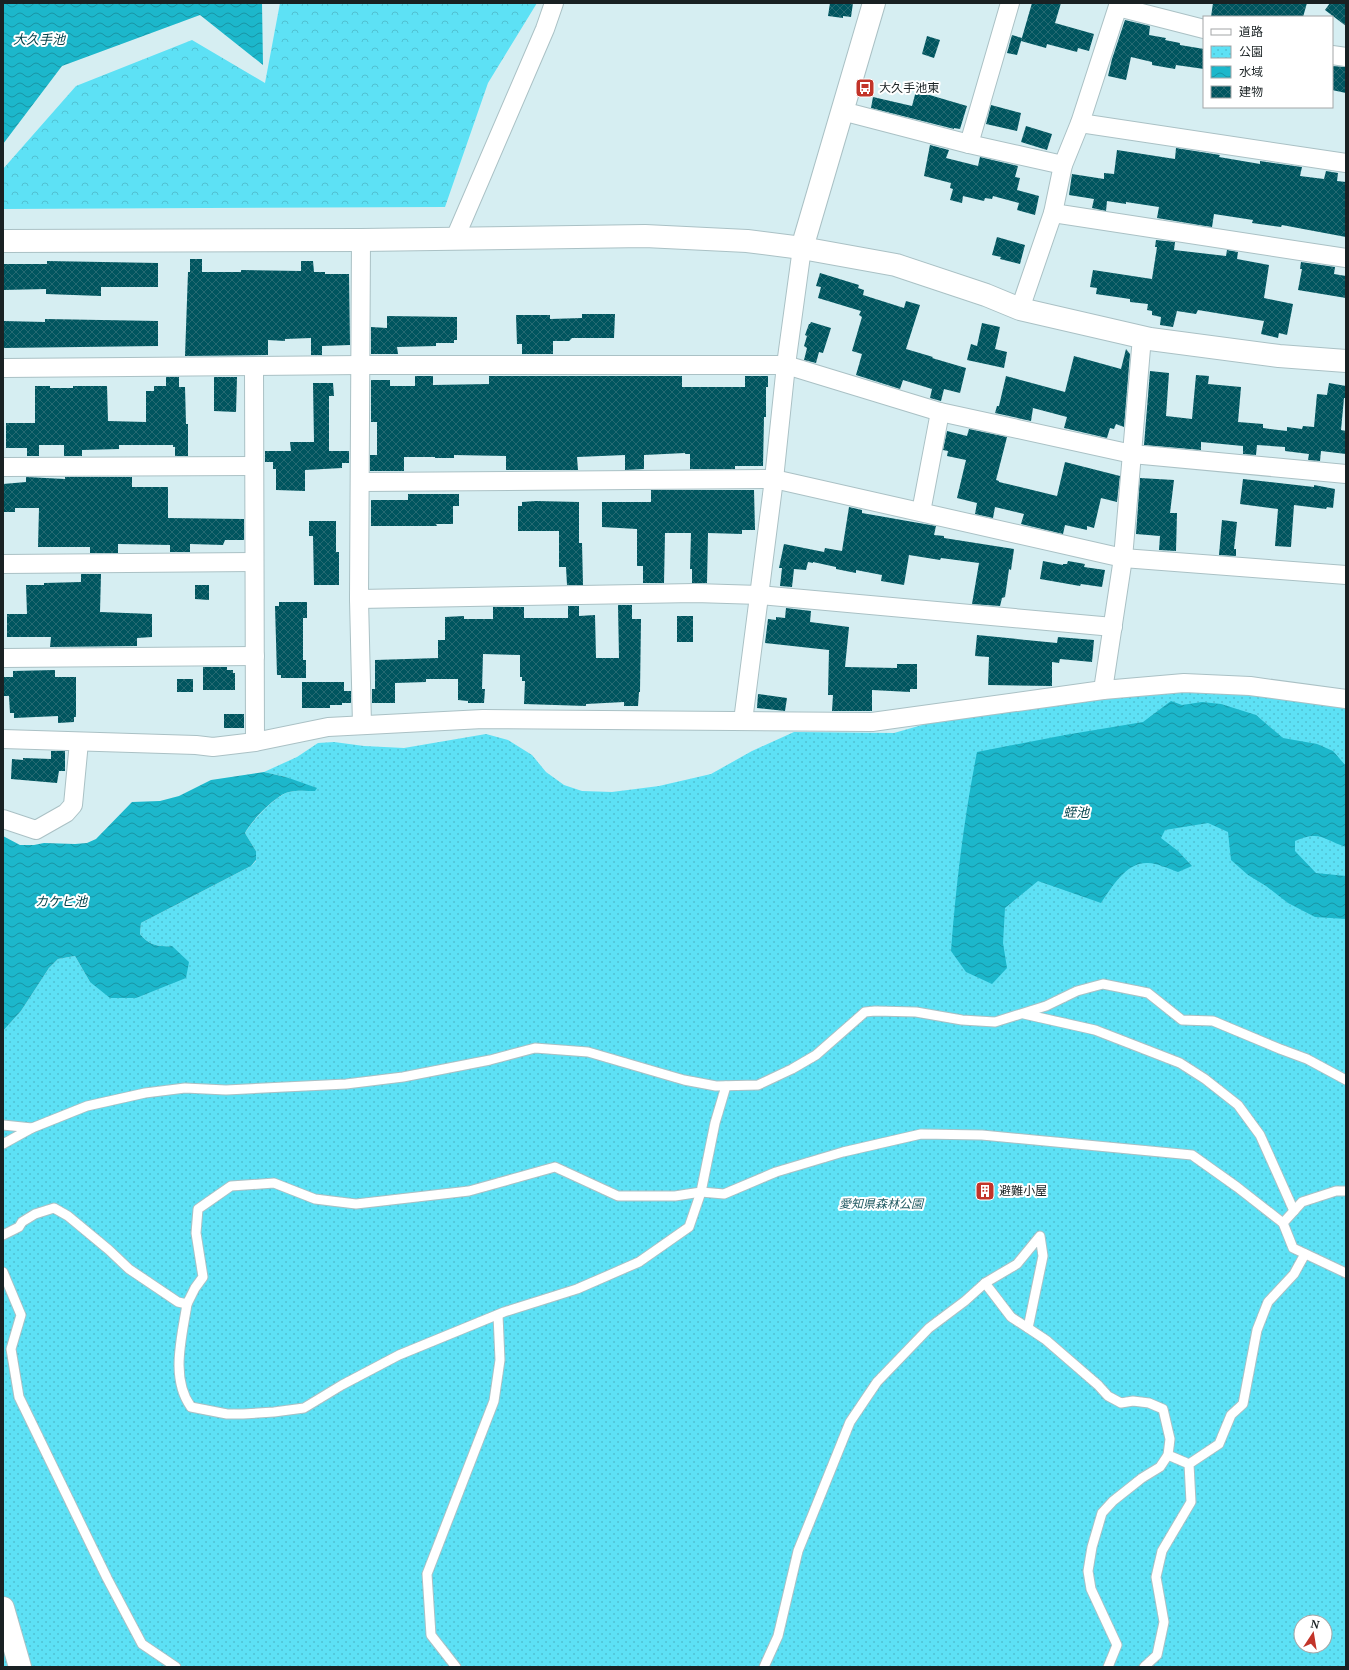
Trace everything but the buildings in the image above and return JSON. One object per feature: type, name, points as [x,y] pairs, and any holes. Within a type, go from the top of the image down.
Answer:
[{"type":"street","points":[[455,238],[554,3]]},
{"type":"street","points":[[743,721],[760,595],[786,365],[802,248],[874,3]]},
{"type":"street","points":[[969,144],[1010,3]]},
{"type":"street","points":[[1020,309],[1053,213],[1063,165],[1080,123],[1118,5],[1203,29]]},
{"type":"street","points":[[1333,55],[1346,57]]},
{"type":"street","points":[[842,111],[969,144],[1063,165]]},
{"type":"street","points":[[1080,123],[1346,163]]},
{"type":"street","points":[[1053,213],[1346,258]]},
{"type":"street","points":[[3,241],[361,240],[645,236],[747,241],[802,248],[896,265],[986,295],[1020,309],[1142,337],[1279,356],[1346,361]]},
{"type":"street","points":[[361,240],[360,598],[362,725]]},
{"type":"street","points":[[1103,690],[1123,558],[1142,337]]},
{"type":"street","points":[[3,368],[361,365],[786,365],[940,412],[1132,454],[1346,474]]},
{"type":"street","points":[[254,367],[255,742]]},
{"type":"street","points":[[921,512],[940,412]]},
{"type":"street","points":[[3,467],[254,466]]},
{"type":"street","points":[[360,482],[774,479],[1123,558],[1346,575]]},
{"type":"street","points":[[3,564],[254,562]]},
{"type":"street","points":[[360,598],[695,594],[760,595],[1113,627]]},
{"type":"street","points":[[3,658],[254,656]]},
{"type":"street","points":[[3,739],[196,745],[214,747],[255,742],[328,727],[483,719],[872,722],[1103,690],[1184,683],[1250,686],[1346,699]]},
{"type":"street","points":[[3,819],[36,830],[66,813],[73,805],[79,742]]},
{"type":"street","points":[[3,1608],[20,1667]]},
{"type":"lane","points":[[3,1144],[32,1128],[87,1106],[145,1093],[185,1088],[226,1090],[346,1084],[403,1077],[490,1060],[535,1048],[588,1052],[684,1080],[716,1086],[758,1084],[792,1069],[816,1055],[866,1012],[875,1010],[916,1012],[962,1020],[995,1022],[1046,1006],[1077,991],[1103,984],[1148,993],[1182,1020],[1214,1021],[1280,1049],[1307,1058],[1346,1080]]},
{"type":"lane","points":[[1023,1013],[1102,1032],[1180,1063],[1205,1080],[1238,1105],[1260,1135],[1294,1211]]},
{"type":"lane","points":[[726,1086],[715,1123],[701,1192],[689,1227],[639,1262],[577,1289],[498,1315],[399,1355],[304,1408],[274,1412],[227,1414],[191,1407],[186,1400],[179,1368],[187,1304],[195,1288],[203,1277],[196,1233],[198,1209],[231,1186],[274,1183],[315,1199],[356,1204],[469,1191],[555,1167],[618,1196],[675,1196],[701,1192],[724,1194],[776,1172],[843,1152],[921,1134],[982,1135],[1192,1155],[1237,1187],[1283,1223],[1293,1248],[1346,1273]]},
{"type":"lane","points":[[3,1125],[32,1128]]},
{"type":"lane","points":[[1283,1223],[1302,1202],[1336,1191],[1346,1191]]},
{"type":"lane","points":[[4,1233],[19,1227],[22,1222],[35,1214],[54,1208],[68,1216],[109,1250],[129,1269],[178,1302],[187,1304]]},
{"type":"lane","points":[[764,1667],[778,1636],[798,1551],[832,1463],[850,1422],[878,1382],[929,1328],[965,1302],[985,1283],[1017,1264],[1040,1236],[1043,1256],[1028,1328]]},
{"type":"lane","points":[[1189,1464],[1219,1444],[1231,1415],[1243,1404],[1257,1330],[1268,1302],[1294,1274],[1305,1254]]},
{"type":"lane","points":[[3,1272],[21,1315],[11,1349],[19,1397],[107,1578],[142,1644],[176,1667]]},
{"type":"lane","points":[[985,1283],[1011,1317],[1046,1340],[1098,1385],[1108,1396],[1121,1403],[1133,1401],[1149,1403],[1163,1409],[1170,1439],[1168,1455],[1160,1467],[1142,1478],[1112,1501],[1102,1513],[1092,1547],[1088,1571],[1091,1589],[1117,1645],[1108,1667]]},
{"type":"lane","points":[[456,1667],[431,1635],[427,1574],[494,1401],[500,1360],[498,1315]]},
{"type":"lane","points":[[1168,1455],[1189,1464]]},
{"type":"lane","points":[[1144,1667],[1157,1655],[1164,1622],[1156,1577],[1162,1551],[1191,1502],[1189,1464]]},
{"type":"green space","points":[[280,3],[537,3],[488,83],[445,207],[3,209],[3,169],[76,86],[192,40],[265,83]]},
{"type":"green space","name":"愛知県森林公園","points":[[1183,688],[1346,702],[1346,1667],[3,1667],[3,1031],[21,1011],[49,968],[58,959],[75,956],[90,982],[172,946],[158,946],[147,941],[140,934],[141,923],[251,866],[256,861],[256,851],[245,833],[253,822],[271,803],[284,794],[295,791],[315,791],[286,777],[264,772],[297,757],[318,743],[334,742],[364,746],[404,748],[486,734],[508,740],[532,755],[546,772],[564,785],[582,791],[612,792],[659,786],[711,774],[752,751],[794,732],[894,733],[971,711]]},
{"type":"water","name":"大久手池","points":[[3,3],[262,3],[263,65],[200,15],[62,66],[3,144]]},
{"type":"water","name":"蛭池","points":[[1171,701],[1182,705],[1202,702],[1221,704],[1256,715],[1283,738],[1317,744],[1333,751],[1346,766],[1346,847],[1322,837],[1311,836],[1295,841],[1295,851],[1316,873],[1346,876],[1346,919],[1315,917],[1288,903],[1266,886],[1248,875],[1231,860],[1228,832],[1208,823],[1165,830],[1161,838],[1178,851],[1192,866],[1178,872],[1152,863],[1140,864],[1126,871],[1120,877],[1101,903],[1038,881],[1005,908],[1003,943],[1007,968],[992,984],[966,972],[951,951],[961,851],[977,752],[1143,722]]},
{"type":"water","name":"カケヒ池","points":[[264,772],[286,777],[317,788],[315,791],[295,791],[284,794],[264,809],[253,822],[245,833],[256,851],[256,860],[251,866],[141,923],[140,934],[147,941],[158,946],[172,946],[189,962],[186,978],[136,998],[110,998],[90,982],[75,956],[58,959],[49,968],[21,1011],[3,1031],[3,836],[20,845],[44,843],[87,843],[96,839],[132,802],[160,801],[179,796],[211,780]]},
{"type":"place","name":"大久手池東","points":[[865,88]]},
{"type":"place","name":"避難小屋","points":[[985,1191]]}]
